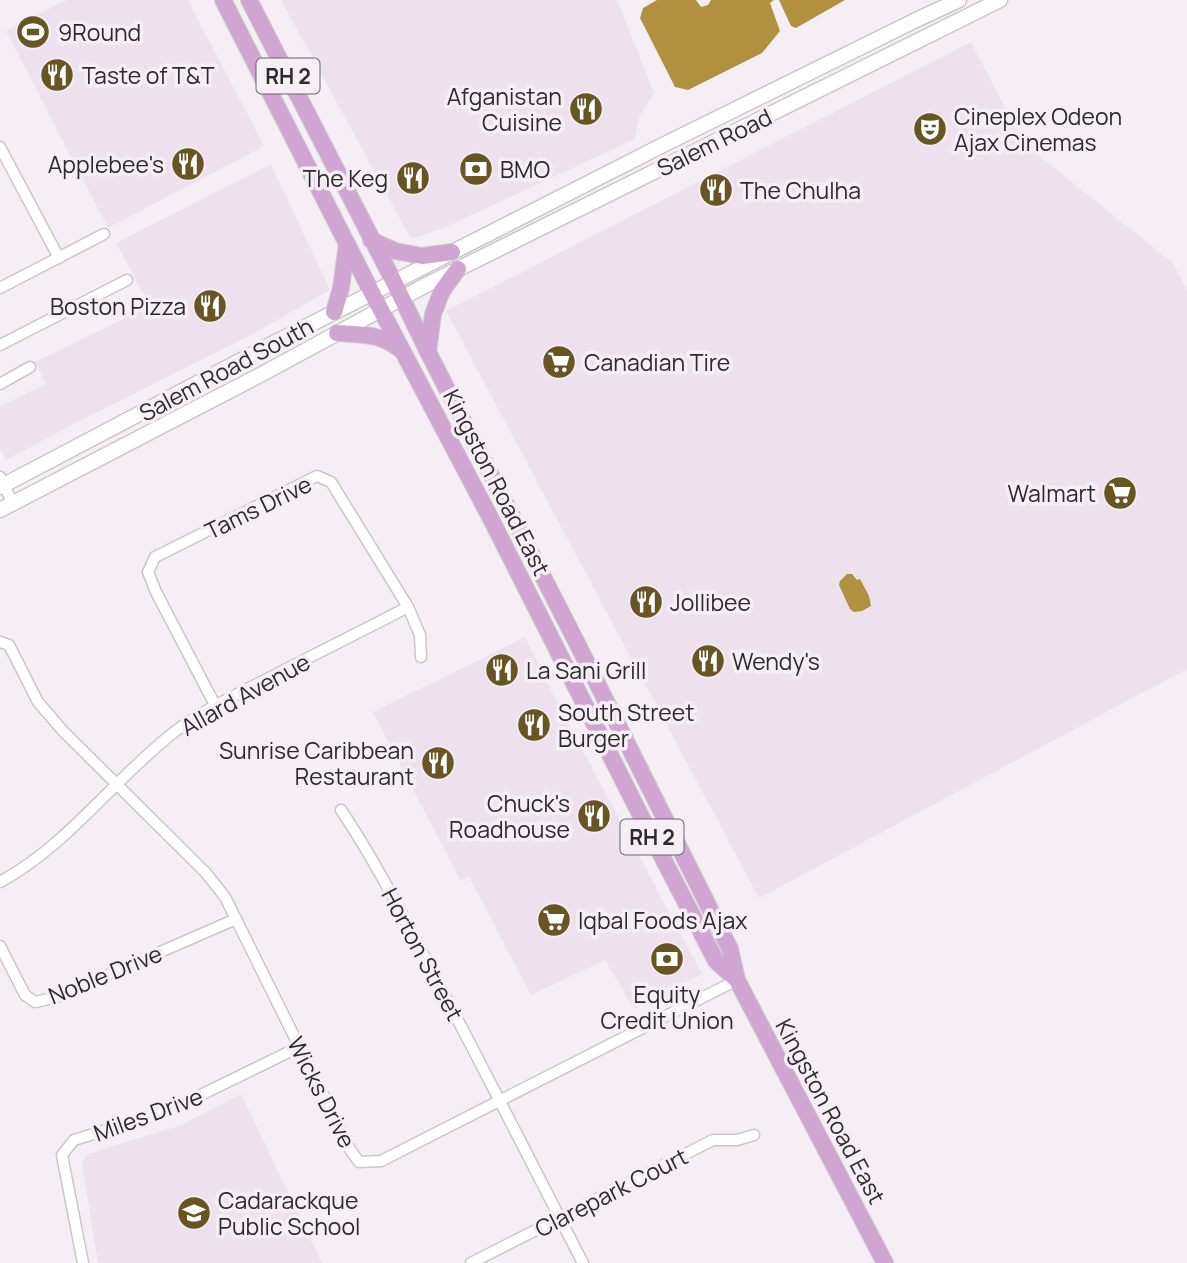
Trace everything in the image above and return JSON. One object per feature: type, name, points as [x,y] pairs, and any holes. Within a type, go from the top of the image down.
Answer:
[{"type":"main road","name":"Kingston Road East","points":[[223,0],[716,961],[737,980]]},
{"type":"main road","name":"Kingston Road East","points":[[249,0],[730,949],[737,980],[885,1263]]},
{"type":"main road","name":"Salem Road","points":[[452,252],[713,119],[959,0]]},
{"type":"main road","name":"Salem Road","points":[[428,284],[1000,0]]},
{"type":"main road","points":[[371,240],[395,251],[422,256],[452,252]]},
{"type":"main road","points":[[334,312],[341,288],[347,244]]},
{"type":"main road","name":"Salem Road South","points":[[1,483],[452,252]]},
{"type":"main road","points":[[428,352],[433,314],[442,291],[458,269]]},
{"type":"main road","name":"Salem Road South","points":[[6,507],[428,284]]},
{"type":"main road","points":[[338,333],[370,335],[388,340],[403,352]]},
{"type":"street","points":[[0,147],[59,258]]},
{"type":"street","points":[[0,288],[104,234]]},
{"type":"street","points":[[0,345],[127,280]]},
{"type":"street","points":[[0,384],[30,368]]},
{"type":"street","name":"Tams Drive","points":[[215,705],[148,572],[155,557],[317,476],[331,482],[408,607],[420,635],[421,657]]},
{"type":"street","points":[[1,483],[6,507]]},
{"type":"street","name":"Allard Avenue","points":[[0,882],[36,860],[70,831],[143,759],[175,732],[215,705],[408,607]]},
{"type":"street","name":"Wicks Drive","points":[[0,642],[9,645],[38,702],[63,731],[206,873],[225,897],[351,1151],[359,1162],[381,1161],[737,980]]},
{"type":"street","name":"Horton Street","points":[[341,810],[363,843],[500,1100],[583,1263]]},
{"type":"street","name":"Noble Drive","points":[[0,946],[25,995],[34,1002],[57,997],[236,919]]},
{"type":"street","name":"Miles Drive","points":[[83,1263],[62,1155],[74,1140],[168,1111],[299,1047]]},
{"type":"street","name":"Clarepark Court","points":[[471,1263],[713,1140],[737,1140],[754,1135]]},
{"type":"shaded area","points":[[66,0],[188,0],[264,146],[108,228],[6,31]]},
{"type":"shaded area","points":[[281,0],[617,0],[654,93],[639,117],[635,139],[444,228],[411,239]]},
{"type":"shaded area","points":[[657,0],[696,0],[701,7],[708,5],[711,0],[774,0],[770,3],[780,31],[762,53],[688,90],[675,87],[640,18],[643,8]]},
{"type":"shaded area","points":[[779,0],[845,0],[796,28],[791,26]]},
{"type":"shaded area","points":[[971,42],[1023,143],[1173,263],[1187,291],[1187,669],[759,898],[446,311]]},
{"type":"shaded area","points":[[271,164],[330,290],[249,336],[6,460],[0,449],[0,406],[46,384],[35,362],[150,306],[116,243]]},
{"type":"shaded area","points":[[847,574],[860,579],[871,606],[862,611],[854,612],[850,609],[839,585]]},
{"type":"shaded area","points":[[525,637],[702,974],[634,1009],[605,960],[531,995],[469,877],[460,880],[373,712]]},
{"type":"shaded area","name":"Cadarackque Public School","points":[[241,1094],[322,1263],[98,1263],[82,1164],[87,1154],[181,1125]]},
{"type":"place","name":"9Round","points":[[33,32]]},
{"type":"place","name":"Taste of T&T","points":[[57,75]]},
{"type":"place","name":"Afganistan Cuisine","points":[[586,109]]},
{"type":"place","name":"Cineplex Odeon Ajax Cinemas","points":[[930,129]]},
{"type":"place","name":"Applebee's","points":[[188,164]]},
{"type":"place","name":"BMO","points":[[476,169]]},
{"type":"place","name":"The Keg","points":[[413,178]]},
{"type":"place","name":"The Chulha","points":[[716,190]]},
{"type":"place","name":"Boston Pizza","points":[[210,306]]},
{"type":"place","name":"Canadian Tire","points":[[559,362]]},
{"type":"place","name":"Walmart","points":[[1120,493]]},
{"type":"place","name":"Jollibee","points":[[646,602]]},
{"type":"place","name":"Wendy's","points":[[708,661]]},
{"type":"place","name":"La Sani Grill","points":[[502,670]]},
{"type":"place","name":"South Street Burger","points":[[534,725]]},
{"type":"place","name":"Sunrise Caribbean Restaurant","points":[[438,763]]},
{"type":"place","name":"Chuck's Roadhouse","points":[[594,816]]},
{"type":"place","name":"Iqbal Foods Ajax","points":[[554,920]]},
{"type":"place","name":"Equity Credit Union","points":[[667,959]]},
{"type":"place","name":"Cadarackque Public School","points":[[194,1213]]}]
